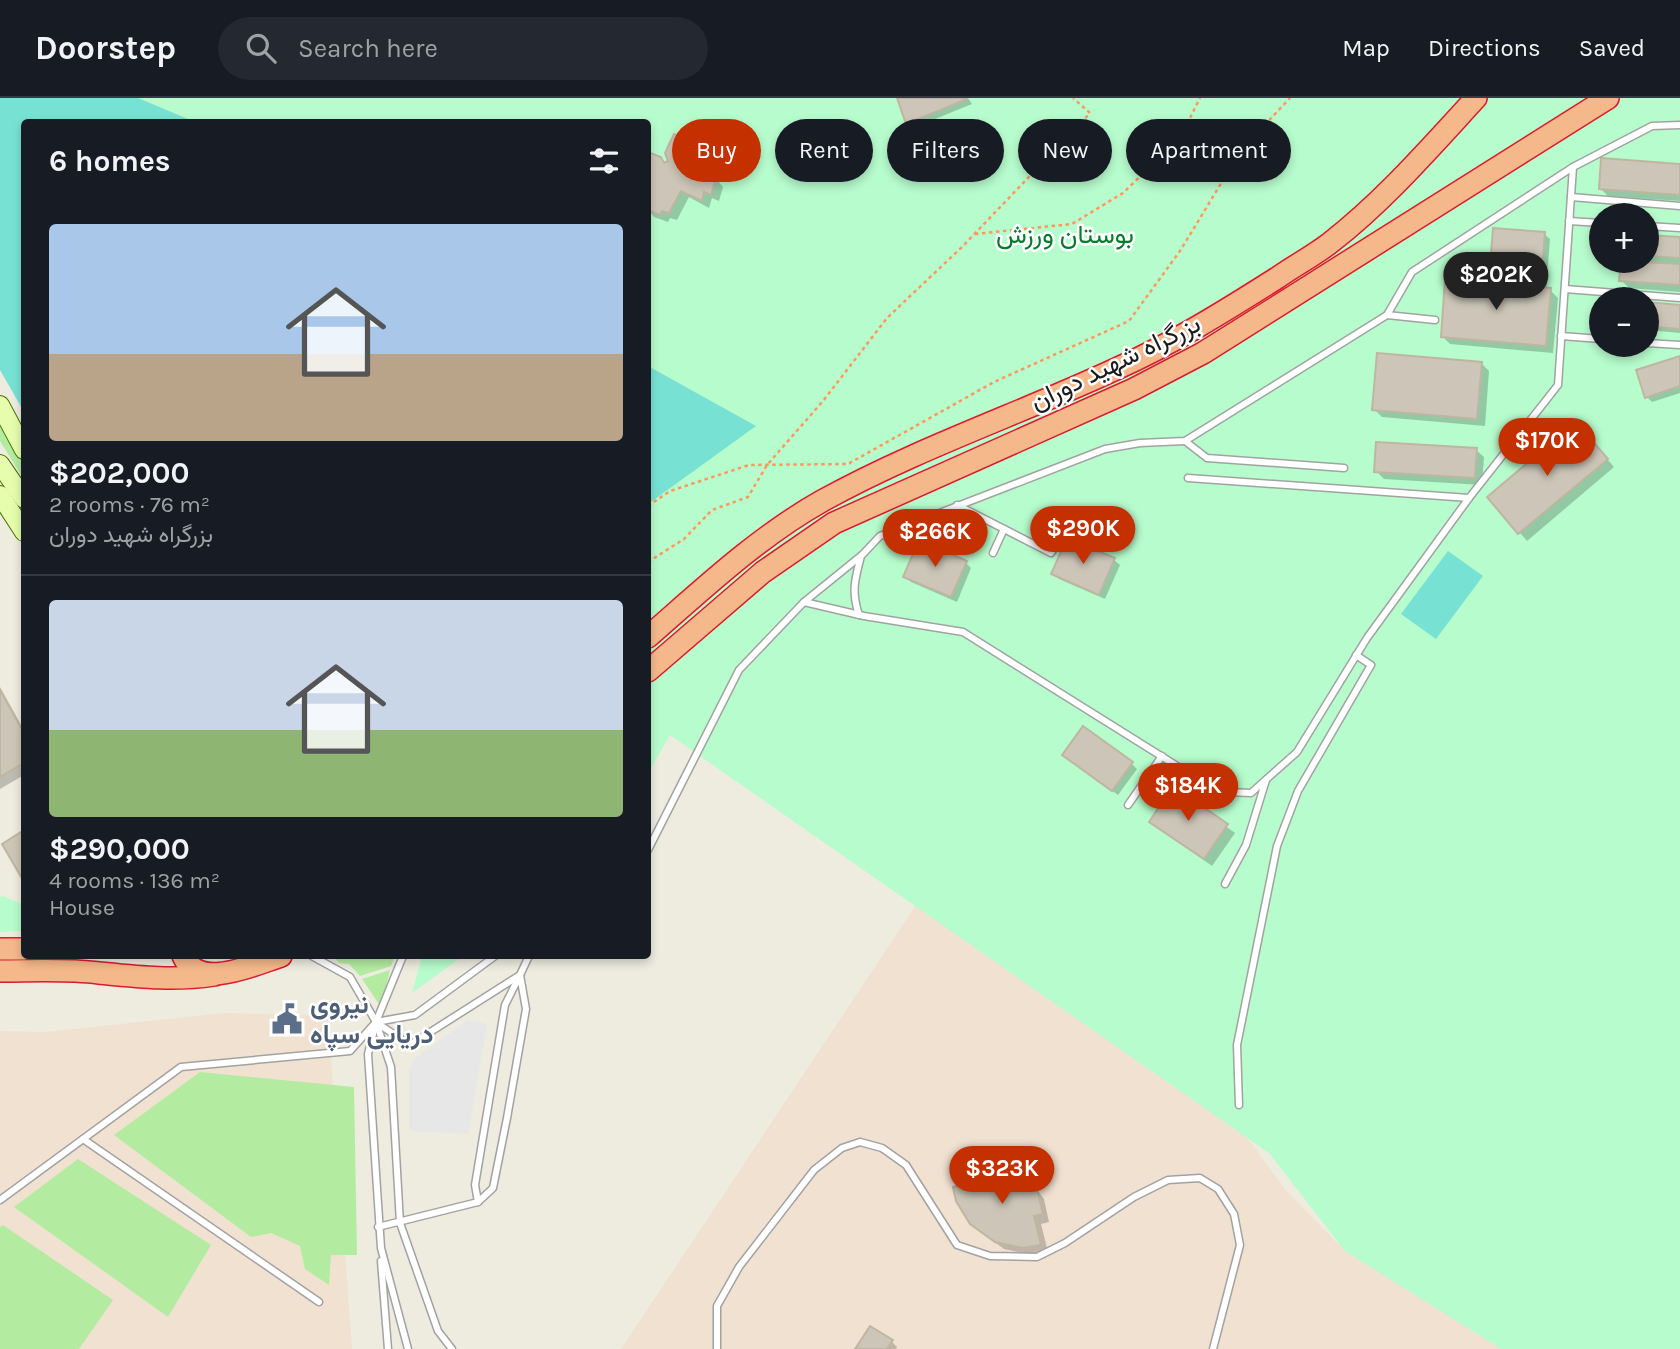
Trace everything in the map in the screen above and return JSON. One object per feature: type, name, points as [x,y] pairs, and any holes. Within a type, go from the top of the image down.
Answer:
[{"type":"highway","name":"بزرگراه شهید دوران","points":[[651,634],[750,548],[821,502],[889,468],[1118,369],[1193,330],[1255,292],[1339,234],[1389,190],[1476,98]]},
{"type":"highway","name":"بزرگراه شهید دوران","points":[[651,668],[763,572],[834,523],[1134,389],[1203,352],[1608,98]]},
{"type":"highway","points":[[0,949],[21,949]]},
{"type":"highway","points":[[184,959],[195,971],[214,975]]},
{"type":"highway","points":[[0,971],[63,971],[185,979],[214,975],[270,959]]},
{"type":"main road","points":[[0,405],[21,444]]},
{"type":"main road","points":[[0,464],[21,495]]},
{"type":"main road","points":[[0,495],[21,527]]},
{"type":"lane","points":[[651,844],[739,670],[804,602],[862,555],[880,536],[1105,449],[1140,443],[1185,442],[1387,315],[1412,272],[1573,167],[1652,126],[1680,125]]},
{"type":"lane","points":[[804,602],[859,615],[962,632],[1162,756],[1227,792],[1251,793],[1297,752],[1356,655],[1469,498],[1558,385],[1573,167]]},
{"type":"lane","points":[[1571,197],[1680,206]]},
{"type":"lane","points":[[1569,221],[1589,222]]},
{"type":"lane","points":[[1659,227],[1680,228]]},
{"type":"lane","points":[[1565,289],[1680,298]]},
{"type":"lane","points":[[1387,315],[1434,320]]},
{"type":"lane","points":[[1561,336],[1589,338]]},
{"type":"lane","points":[[1659,344],[1680,345]]},
{"type":"lane","points":[[1185,442],[1208,458],[1344,468]]},
{"type":"lane","points":[[1188,478],[1469,498]]},
{"type":"lane","points":[[957,505],[1051,553],[1065,531]]},
{"type":"lane","points":[[993,553],[1004,529]]},
{"type":"lane","points":[[859,615],[853,598],[854,581],[862,555]]},
{"type":"lane","points":[[1239,1105],[1237,1045],[1276,846],[1298,791],[1371,665],[1356,655]]},
{"type":"lane","points":[[1128,806],[1162,756]]},
{"type":"lane","points":[[1225,884],[1246,845],[1267,778]]},
{"type":"lane","points":[[318,959],[350,977],[376,1022],[391,1067],[400,1223],[438,1331],[452,1349]]},
{"type":"lane","points":[[388,1349],[368,1054],[376,1022],[402,959]]},
{"type":"lane","points":[[0,1200],[181,1067],[350,1051],[376,1022],[415,1015],[491,959]]},
{"type":"lane","points":[[478,1202],[475,1185],[505,1005],[528,959]]},
{"type":"lane","points":[[376,1022],[410,1045],[520,975]]},
{"type":"lane","points":[[378,1227],[478,1202],[493,1188],[526,1009],[520,975]]},
{"type":"lane","points":[[83,1139],[319,1302]]},
{"type":"lane","points":[[717,1349],[717,1306],[738,1267],[814,1170],[842,1148],[860,1142],[883,1148],[906,1166],[957,1245],[990,1256],[1037,1258],[1065,1243],[1134,1197],[1168,1180],[1199,1178],[1218,1189],[1234,1214],[1240,1245],[1213,1349]]},
{"type":"lane","points":[[380,1248],[408,1349]]},
{"type":"path","points":[[651,560],[684,539],[712,510],[748,497],[767,465],[823,401],[887,318],[975,234],[1090,113],[1073,98]]},
{"type":"path","points":[[975,234],[1072,224],[1123,193],[1180,138],[1200,98]]},
{"type":"path","points":[[651,504],[670,491],[749,465],[848,464],[995,382],[1129,321],[1180,251],[1242,149],[1290,98]]},
{"type":"shaded area","points":[[0,98],[138,98],[188,119],[21,119],[21,407],[0,370]]},
{"type":"shaded area","points":[[651,368],[756,426],[651,502]]},
{"type":"shaded area","points":[[1448,551],[1483,576],[1436,639],[1401,614]]},
{"type":"shaded area","points":[[934,878],[1104,942],[1284,1188],[1338,1244],[1680,1349],[621,1349]]},
{"type":"shaded area","points":[[225,1013],[328,1016],[352,1349],[0,1349],[0,1031],[46,1032]]},
{"type":"shaded area","points":[[468,1020],[487,1024],[468,1134],[409,1131],[409,1072],[413,1060]]},
{"type":"green space","name":"بوستان ورزش","points":[[0,98],[1680,98],[1680,1349],[1501,1349],[1345,1251],[1269,1153],[670,735],[651,768],[651,119],[21,119]]},
{"type":"green space","points":[[0,423],[21,460],[21,475],[0,441]]},
{"type":"green space","points":[[0,897],[21,904],[21,931],[0,932]]},
{"type":"green space","points":[[336,959],[394,959],[391,966],[360,976],[349,964],[339,963]]},
{"type":"green space","points":[[421,959],[459,959],[412,993]]},
{"type":"green space","points":[[390,970],[381,1007],[362,979]]},
{"type":"green space","points":[[200,1072],[354,1087],[357,1255],[331,1255],[329,1285],[305,1269],[300,1246],[271,1233],[251,1237],[114,1135]]},
{"type":"green space","points":[[78,1159],[211,1245],[168,1317],[14,1207]]},
{"type":"green space","points":[[3,1225],[113,1300],[79,1349],[0,1349],[0,1227]]},
{"type":"building","points":[[897,98],[967,98],[918,119],[904,119]]},
{"type":"building","points":[[672,138],[672,182],[715,182],[711,195],[704,192],[702,201],[681,191],[669,213],[662,211],[660,215],[651,211],[651,153],[661,157],[664,163],[668,161],[665,153]]},
{"type":"building","points":[[1601,158],[1680,164],[1680,195],[1599,189]]},
{"type":"building","points":[[1493,228],[1545,232],[1541,283],[1489,278]]},
{"type":"building","points":[[1659,236],[1680,237],[1680,258],[1659,257]]},
{"type":"building","points":[[1659,263],[1680,264],[1680,285],[1619,281],[1620,273],[1659,273]]},
{"type":"building","points":[[1445,279],[1551,288],[1546,346],[1441,337]]},
{"type":"building","points":[[1659,303],[1680,305],[1680,329],[1659,327]]},
{"type":"building","points":[[1377,353],[1482,362],[1477,419],[1372,410]]},
{"type":"building","points":[[1680,356],[1680,386],[1645,398],[1636,370]]},
{"type":"building","points":[[1576,422],[1608,459],[1518,534],[1487,497]]},
{"type":"building","points":[[1376,442],[1477,448],[1475,478],[1374,472]]},
{"type":"building","points":[[1067,538],[1115,558],[1099,595],[1051,574]]},
{"type":"building","points":[[919,540],[967,561],[951,597],[903,577]]},
{"type":"building","points":[[0,690],[21,728],[21,765],[0,777]]},
{"type":"building","points":[[1083,726],[1133,762],[1112,791],[1062,755]]},
{"type":"building","points":[[1173,786],[1228,824],[1204,859],[1149,822]]},
{"type":"building","points":[[21,832],[21,877],[2,844]]},
{"type":"building","points":[[1002,1166],[1022,1172],[1037,1189],[1043,1214],[1034,1216],[1041,1245],[1023,1248],[995,1242],[970,1224],[956,1201],[953,1187],[979,1181],[977,1169]]},
{"type":"building","points":[[870,1326],[893,1340],[887,1349],[855,1349]]},
{"type":"place","name":"نیروی دریایی سپاه","points":[[287,1019]]}]
